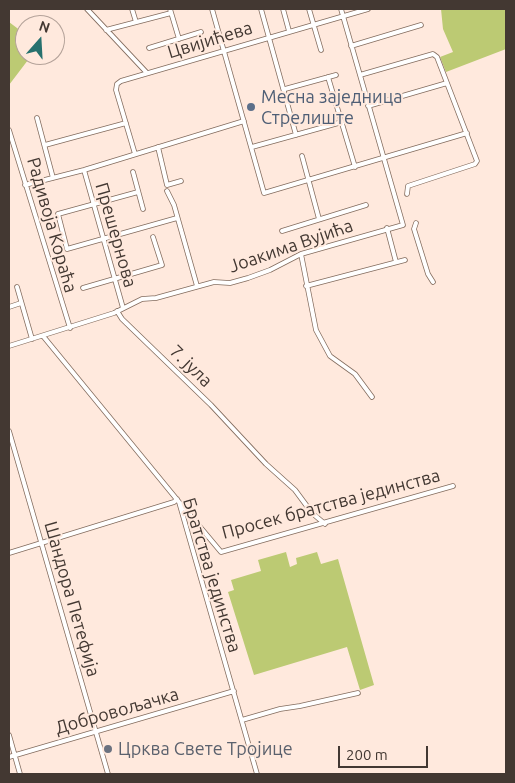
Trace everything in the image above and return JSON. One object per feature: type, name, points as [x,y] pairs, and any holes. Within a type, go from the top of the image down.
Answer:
[{"type":"street","points":[[87,9],[147,73]]},
{"type":"street","points":[[132,9],[136,22]]},
{"type":"street","points":[[212,9],[264,193],[467,134]]},
{"type":"street","points":[[261,9],[296,135]]},
{"type":"street","points":[[283,9],[289,31]]},
{"type":"street","points":[[309,9],[322,50]]},
{"type":"street","points":[[341,9],[384,158]]},
{"type":"street","name":"Цвијићева","points":[[126,123],[116,90],[117,84],[121,80],[368,9]]},
{"type":"street","points":[[106,30],[170,11],[179,39]]},
{"type":"street","points":[[352,46],[421,25]]},
{"type":"street","points":[[149,48],[201,32]]},
{"type":"street","points":[[360,76],[433,54],[437,57],[477,161],[475,164],[408,186],[407,194]]},
{"type":"street","points":[[284,89],[336,75]]},
{"type":"street","points":[[328,77],[355,167]]},
{"type":"street","points":[[368,106],[447,83]]},
{"type":"street","points":[[37,118],[53,178]]},
{"type":"street","points":[[25,185],[84,170],[244,121]]},
{"type":"street","points":[[252,147],[342,122]]},
{"type":"street","points":[[45,146],[126,123],[135,154]]},
{"type":"street","name":"Радивоја Кораћа","points":[[9,130],[70,328]]},
{"type":"street","points":[[158,148],[167,185],[181,181]]},
{"type":"street","points":[[302,156],[319,219]]},
{"type":"street","name":"Јоакима Вујића","points":[[117,311],[142,298],[156,298],[214,282],[230,283],[248,278],[270,270],[300,254],[403,225],[384,158]]},
{"type":"street","name":"Прешернова","points":[[84,170],[123,308]]},
{"type":"street","points":[[133,172],[143,210]]},
{"type":"street","points":[[167,191],[174,205],[197,286]]},
{"type":"street","points":[[138,192],[58,214],[67,249],[177,218]]},
{"type":"street","points":[[282,231],[366,205]]},
{"type":"street","points":[[416,223],[414,229],[428,274],[433,282]]},
{"type":"street","points":[[388,228],[396,262]]},
{"type":"street","points":[[82,288],[162,266],[153,237]]},
{"type":"street","points":[[300,254],[316,330],[330,356],[355,374],[372,397]]},
{"type":"street","points":[[306,286],[405,260]]},
{"type":"street","points":[[17,287],[32,339]]},
{"type":"street","points":[[9,307],[21,303]]},
{"type":"street","points":[[9,346],[70,328],[117,311]]},
{"type":"street","name":"7. јула","points":[[117,311],[122,319],[211,405],[294,490],[312,513],[325,524]]},
{"type":"street","name":"Братства јединства","points":[[42,336],[178,500],[257,774]]},
{"type":"street","name":"Шандора Петефија","points":[[9,431],[108,774]]},
{"type":"street","name":"Просек братства јединства","points":[[178,500],[221,552],[325,524],[453,486]]},
{"type":"street","points":[[9,554],[178,500]]},
{"type":"street","name":"Добровољачка","points":[[9,757],[234,691]]},
{"type":"street","points":[[242,720],[280,708],[300,706],[358,693]]},
{"type":"street","points":[[9,735],[20,774]]},
{"type":"green space","points":[[441,9],[506,9],[506,49],[446,72],[440,57],[453,52],[443,29]]},
{"type":"green space","points":[[9,22],[15,26],[15,65],[24,65],[9,85]]},
{"type":"green space","points":[[286,552],[290,567],[297,564],[296,558],[317,552],[321,564],[338,559],[374,685],[360,690],[347,647],[254,675],[228,592],[234,590],[231,580],[261,571],[258,560]]},
{"type":"place","name":"Месна заједница Стрелиште","points":[[251,107]]},
{"type":"place","name":"Црква Свете Тројице","points":[[108,749]]}]
